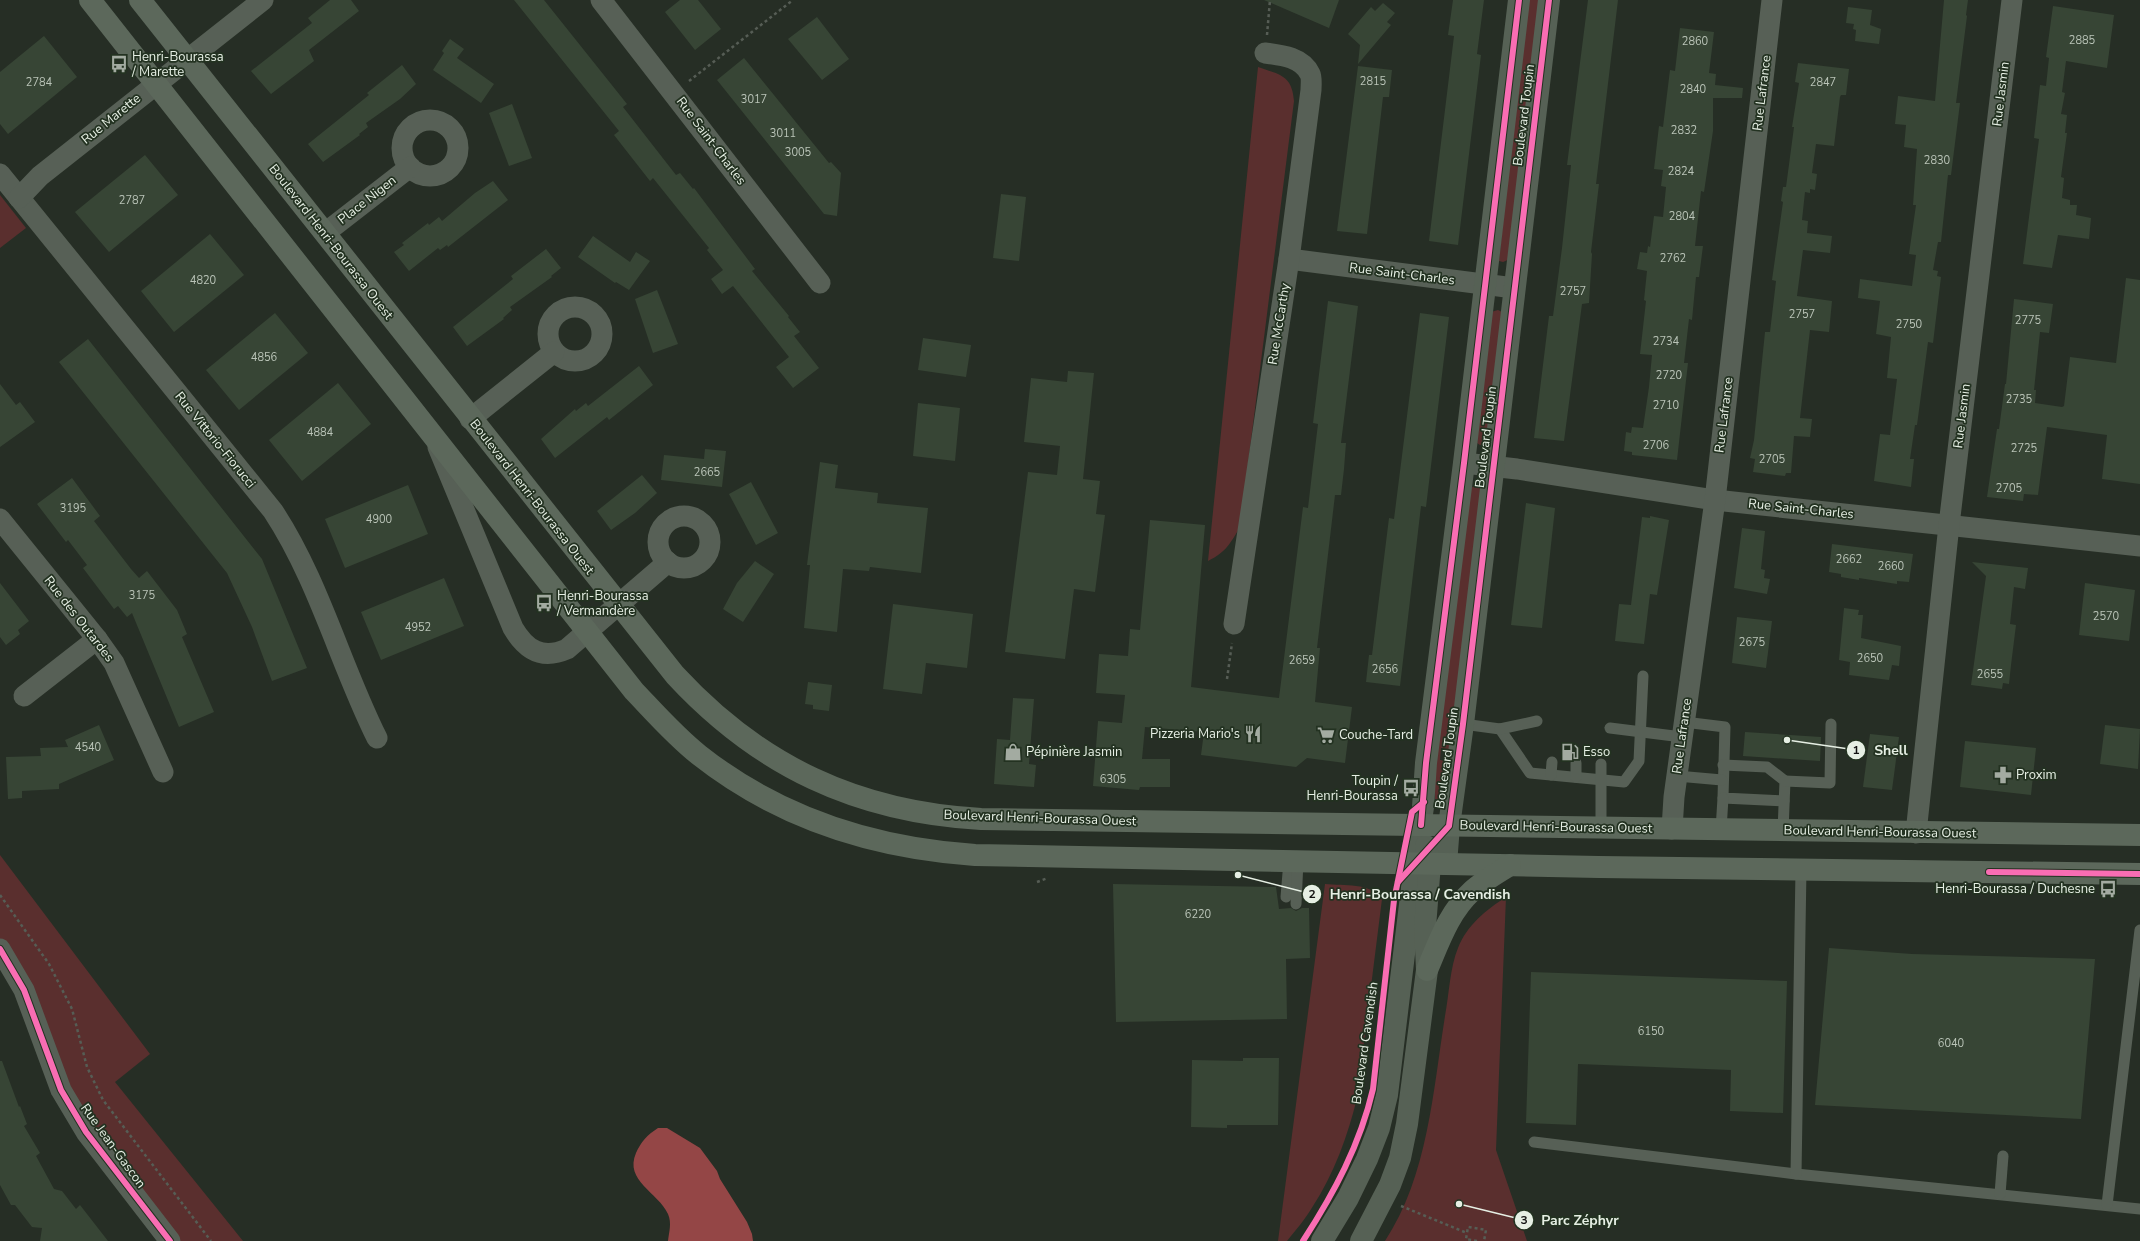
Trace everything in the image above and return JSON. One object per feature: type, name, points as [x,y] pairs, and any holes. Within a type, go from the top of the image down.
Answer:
[{"type":"main road","points":[[90,0],[618,672],[652,711],[704,758],[744,787],[779,806],[846,832],[898,846],[955,853],[1430,864],[2140,874]]},
{"type":"main road","name":"Boulevard Henri-Bourassa Ouest","points":[[140,0],[618,606],[688,690],[747,740],[781,763],[813,780],[880,804],[931,815],[981,819],[2140,835]]},
{"type":"main road","points":[[1427,970],[1449,920],[1463,901],[1481,884],[1510,865]]},
{"type":"street","name":"Rue Marette","points":[[18,198],[40,176],[263,0]]},
{"type":"street","name":"Rue Saint-Charles","points":[[601,0],[674,92],[820,283]]},
{"type":"street","name":"Boulevard Toupin","points":[[1430,864],[1421,825],[1426,763],[1486,284],[1519,0]]},
{"type":"street","name":"Boulevard Toupin","points":[[1430,864],[1449,826],[1463,724],[1549,0]]},
{"type":"street","name":"Rue Lafrance","points":[[1672,829],[1683,729],[1715,500],[1772,0]]},
{"type":"street","name":"Rue Jasmin","points":[[1916,833],[1949,525],[2012,0]]},
{"type":"street","name":"Rue McCarthy","points":[[1234,624],[1289,259],[1311,90],[1311,75],[1302,65],[1289,56],[1265,53]]},
{"type":"street","name":"Place Nigen","points":[[325,233],[410,167]]},
{"type":"street","name":"Rue Vittorio-Fiorucci","points":[[0,174],[273,511],[284,527],[307,570],[359,700],[377,738]]},
{"type":"street","name":"Rue Saint-Charles","points":[[1289,259],[1514,288]]},
{"type":"street","points":[[470,419],[554,352]]},
{"type":"street","points":[[433,436],[513,628],[524,645],[533,650],[552,653],[568,650],[668,562]]},
{"type":"street","name":"Rue Saint-Charles","points":[[1464,463],[1493,466],[1715,500],[2140,546]]},
{"type":"street","name":"Rue des Outardes","points":[[0,519],[97,639],[114,663],[163,772]]},
{"type":"street","points":[[24,696],[97,639]]},
{"type":"street","points":[[1361,1241],[1389,1202],[1404,1142],[1427,970],[1425,927],[1430,864]]},
{"type":"street","name":"Boulevard Cavendish","points":[[1322,1241],[1348,1198],[1361,1172],[1383,1113],[1430,864]]},
{"type":"street","name":"Rue Jean-Gascon","points":[[0,949],[24,990],[61,1090],[86,1132],[170,1241]]},
{"type":"lane","points":[[1500,729],[1530,773],[1624,782],[1639,761],[1643,676]]},
{"type":"lane","points":[[1463,724],[1500,729],[1537,720]]},
{"type":"lane","points":[[1723,765],[1767,767],[1785,781],[1830,783],[1831,724]]},
{"type":"lane","points":[[1610,728],[1640,733],[1725,726],[1721,830]]},
{"type":"lane","points":[[1551,775],[1552,762]]},
{"type":"lane","points":[[1576,763],[1576,777]]},
{"type":"lane","points":[[1601,764],[1601,828]]},
{"type":"lane","points":[[1677,776],[1722,780]]},
{"type":"lane","points":[[1783,831],[1785,781]]},
{"type":"lane","points":[[1723,798],[1784,801]]},
{"type":"lane","points":[[1286,897],[1293,861]]},
{"type":"lane","points":[[1293,861],[1296,904]]},
{"type":"lane","points":[[1796,1174],[1801,869]]},
{"type":"lane","points":[[2107,1205],[2140,930]]},
{"type":"lane","points":[[1534,1142],[1796,1174],[2107,1205],[2140,1210]]},
{"type":"lane","points":[[2000,1194],[2003,1156]]},
{"type":"path","points":[[674,92],[792,0]]},
{"type":"path","points":[[1265,53],[1270,0]]},
{"type":"path","points":[[1227,679],[1234,624]]},
{"type":"path","points":[[0,895],[49,964],[72,1009],[87,1067],[103,1100],[211,1241]]},
{"type":"path","points":[[1389,1202],[1467,1233]]},
{"type":"path","points":[[1477,1241],[1466,1239],[1468,1227],[1486,1230],[1484,1241]]},
{"type":"shaded area","points":[[1526,0],[1542,0],[1510,259],[1503,262],[1499,261]]},
{"type":"shaded area","points":[[1258,67],[1284,77],[1291,86],[1294,101],[1240,527],[1227,547],[1208,561]]},
{"type":"shaded area","points":[[0,195],[26,228],[0,248]]},
{"type":"shaded area","points":[[1498,310],[1502,312],[1487,442],[1480,445],[1477,443],[1491,312]]},
{"type":"shaded area","points":[[1474,486],[1480,487],[1483,495],[1442,800],[1440,802],[1435,799],[1435,772],[1471,488]],"holes":[[[1441,748],[1448,749],[1446,761],[1440,760]]]},
{"type":"shaded area","points":[[0,855],[150,1054],[115,1082],[243,1241],[170,1241],[86,1132],[0,949]]},
{"type":"shaded area","points":[[1325,884],[1364,887],[1377,894],[1382,899],[1357,1098],[1340,1154],[1321,1194],[1301,1224],[1287,1241],[1278,1241]]},
{"type":"shaded area","points":[[1506,897],[1496,1150],[1527,1241],[1385,1241],[1399,1216],[1411,1189],[1420,1161],[1432,1103],[1455,956],[1466,932],[1472,925],[1491,907]]},
{"type":"shaded area","points":[[658,1128],[667,1128],[700,1148],[717,1171],[720,1179],[747,1222],[753,1241],[668,1241],[670,1224],[668,1214],[657,1199],[638,1179],[634,1163],[636,1153],[642,1142]]},
{"type":"building","points":[[330,0],[351,0],[359,11],[309,50],[314,61],[271,94],[251,71],[312,23],[308,18]]},
{"type":"building","points":[[514,0],[544,0],[627,104],[623,107],[676,175],[680,173],[693,189],[694,188],[755,269],[752,271],[789,316],[788,317],[800,332],[794,336],[819,368],[793,388],[776,367],[789,357],[733,286],[722,294],[711,279],[723,270],[707,250],[709,248],[653,178],[650,181],[614,135],[619,131]]},
{"type":"building","points":[[680,0],[698,0],[721,29],[695,50],[665,12]]},
{"type":"building","points":[[1264,0],[1339,0],[1329,28]]},
{"type":"building","points":[[1453,0],[1484,0],[1477,54],[1481,55],[1458,245],[1429,241],[1454,36],[1448,35]]},
{"type":"building","points":[[1588,0],[1618,0],[1596,184],[1599,184],[1591,252],[1589,303],[1582,304],[1564,441],[1534,438],[1549,316],[1553,316],[1562,248],[1571,165],[1567,165]]},
{"type":"building","points":[[1944,0],[1968,0],[1967,16],[1956,103],[1960,103],[1951,175],[1948,175],[1941,242],[1938,242],[1933,270],[1938,271],[1937,276],[1941,277],[1933,343],[1928,342],[1917,425],[1915,425],[1910,459],[1914,459],[1911,487],[1874,481],[1880,434],[1890,435],[1897,379],[1887,378],[1891,337],[1876,334],[1880,301],[1858,298],[1860,279],[1912,286],[1916,255],[1909,254],[1916,205],[1913,205],[1917,149],[1904,147],[1906,125],[1895,124],[1898,96],[1935,101]]},
{"type":"building","points":[[1383,3],[1395,13],[1387,22],[1391,25],[1358,64],[1360,45],[1348,34],[1371,7],[1375,11]]},
{"type":"building","points":[[2053,6],[2114,15],[2107,68],[2066,61],[2062,92],[2065,93],[2061,114],[2067,115],[2065,133],[2067,133],[2061,177],[2064,178],[2062,198],[2070,200],[2070,205],[2077,205],[2076,215],[2091,218],[2089,239],[2058,235],[2052,268],[2023,264],[2039,139],[2034,138],[2040,85],[2046,86],[2049,58],[2046,57]]},
{"type":"building","points":[[1848,7],[1872,10],[1870,25],[1881,29],[1879,44],[1855,41],[1856,30],[1853,29],[1854,24],[1846,23]]},
{"type":"building","points":[[817,17],[849,59],[822,80],[788,39]]},
{"type":"building","points":[[1680,28],[1714,32],[1709,73],[1716,74],[1715,85],[1743,88],[1742,98],[1713,98],[1713,131],[1704,192],[1701,191],[1695,246],[1703,246],[1699,277],[1696,277],[1692,320],[1689,319],[1684,363],[1688,363],[1677,460],[1632,455],[1632,452],[1624,451],[1626,432],[1631,433],[1632,427],[1643,428],[1649,387],[1652,355],[1640,354],[1646,301],[1644,300],[1647,271],[1637,269],[1640,252],[1647,253],[1648,246],[1650,247],[1654,216],[1663,217],[1666,187],[1661,186],[1663,170],[1654,169],[1659,126],[1663,127],[1670,70],[1675,71]]},
{"type":"building","points":[[44,36],[77,77],[8,134],[0,124],[0,72]]},
{"type":"building","points":[[450,39],[464,49],[457,58],[494,84],[481,103],[433,70],[444,53],[442,51]]},
{"type":"building","points":[[744,58],[829,163],[831,162],[841,173],[837,216],[824,214],[717,80]]},
{"type":"building","points":[[1798,63],[1849,69],[1846,95],[1841,95],[1840,97],[1834,146],[1816,144],[1812,173],[1817,174],[1815,190],[1810,189],[1810,193],[1805,192],[1802,220],[1808,221],[1807,233],[1832,236],[1830,253],[1803,250],[1797,296],[1832,301],[1829,332],[1810,330],[1800,418],[1812,419],[1810,437],[1794,436],[1791,473],[1786,473],[1785,476],[1753,472],[1755,459],[1750,458],[1754,440],[1765,332],[1770,332],[1776,281],[1772,280],[1783,202],[1781,201],[1783,187],[1786,187],[1794,127],[1792,127],[1799,83],[1795,82]]},
{"type":"building","points":[[402,65],[416,84],[400,99],[366,123],[368,127],[359,134],[360,135],[323,162],[308,144],[369,95],[367,93]]},
{"type":"building","points":[[1358,66],[1392,70],[1389,97],[1383,97],[1367,234],[1337,231]]},
{"type":"building","points":[[512,104],[532,158],[509,166],[489,113]]},
{"type":"building","points":[[145,155],[178,195],[109,252],[75,212]]},
{"type":"building","points":[[493,181],[508,200],[448,247],[447,245],[440,250],[438,248],[409,271],[394,252],[404,245],[402,243],[428,223],[429,225],[439,217],[442,221],[475,193]]},
{"type":"building","points":[[1001,194],[1026,197],[1019,261],[993,258]]},
{"type":"building","points":[[210,234],[244,275],[174,332],[141,291]]},
{"type":"building","points":[[593,236],[630,262],[636,252],[650,261],[629,290],[616,282],[615,283],[578,257]]},
{"type":"building","points":[[546,249],[561,268],[551,276],[552,277],[510,307],[512,310],[503,318],[504,319],[467,346],[453,327],[513,279],[511,276]]},
{"type":"building","points":[[2126,278],[2140,280],[2140,484],[2102,479],[2107,435],[2047,427],[2038,495],[2024,494],[2023,501],[1987,497],[1997,429],[1999,429],[2006,384],[2014,299],[2053,304],[2049,333],[2040,332],[2034,390],[2036,390],[2035,403],[2062,407],[2064,406],[2070,357],[2116,363]]},
{"type":"building","points":[[657,290],[678,344],[653,353],[635,299]]},
{"type":"building","points":[[1328,301],[1358,306],[1341,443],[1346,443],[1341,495],[1335,495],[1317,648],[1320,648],[1315,702],[1352,707],[1345,763],[1307,758],[1296,767],[1201,755],[1204,732],[1145,727],[1142,759],[1170,759],[1170,787],[1140,787],[1139,790],[1093,786],[1098,721],[1122,723],[1125,695],[1096,693],[1099,654],[1128,656],[1130,629],[1140,630],[1150,520],[1205,525],[1191,687],[1279,698],[1303,507],[1308,508],[1318,424],[1313,423]]},
{"type":"building","points":[[275,313],[308,353],[239,410],[206,370]]},
{"type":"building","points":[[1420,313],[1449,317],[1426,507],[1421,506],[1400,686],[1366,682],[1369,655],[1372,655],[1389,518],[1394,519]]},
{"type":"building","points":[[923,338],[971,345],[966,377],[918,370]]},
{"type":"building","points":[[88,339],[262,559],[307,668],[272,681],[252,627],[227,573],[59,362]]},
{"type":"building","points":[[639,366],[653,385],[609,420],[607,417],[555,458],[541,439],[575,409],[576,411],[586,403],[588,406]]},
{"type":"building","points":[[1068,371],[1094,373],[1083,479],[1100,481],[1096,514],[1105,515],[1095,592],[1074,589],[1065,659],[1005,652],[1028,472],[1057,475],[1060,446],[1024,442],[1031,378],[1067,382]]},
{"type":"building","points":[[338,383],[371,424],[302,481],[269,440]]},
{"type":"building","points":[[0,384],[16,405],[20,402],[35,422],[0,447]]},
{"type":"building","points":[[918,403],[960,408],[955,461],[913,456]]},
{"type":"building","points":[[705,449],[726,451],[722,487],[661,480],[664,455],[704,459]]},
{"type":"building","points":[[820,462],[838,465],[835,488],[878,493],[877,503],[928,508],[921,573],[870,567],[869,571],[843,569],[837,632],[804,628],[810,565],[807,565]]},
{"type":"building","points":[[642,475],[657,493],[635,513],[611,530],[597,511]]},
{"type":"building","points":[[72,478],[100,516],[94,521],[131,569],[139,578],[147,571],[177,610],[187,634],[182,637],[214,712],[179,727],[132,613],[127,617],[118,606],[114,609],[83,568],[87,565],[68,540],[66,542],[37,504]]},
{"type":"building","points":[[751,482],[778,533],[756,545],[729,494]]},
{"type":"building","points":[[408,485],[428,534],[345,568],[325,519]]},
{"type":"building","points":[[1526,503],[1555,508],[1542,628],[1511,625]]},
{"type":"building","points":[[1650,516],[1669,520],[1657,595],[1650,594],[1644,644],[1615,641],[1619,604],[1631,605],[1642,517],[1650,518]]},
{"type":"building","points":[[1742,528],[1765,531],[1761,569],[1765,570],[1764,578],[1770,579],[1767,594],[1734,588]]},
{"type":"building","points":[[1832,544],[1913,554],[1909,582],[1897,581],[1897,584],[1859,578],[1859,580],[1841,577],[1841,574],[1829,572]]},
{"type":"building","points":[[755,561],[774,574],[743,622],[723,609],[737,583]]},
{"type":"building","points":[[1972,562],[2028,568],[2025,589],[2014,587],[2010,624],[2016,625],[2009,684],[2003,683],[2002,689],[1971,685],[1986,576]]},
{"type":"building","points":[[444,578],[464,626],[381,660],[361,612]]},
{"type":"building","points":[[0,583],[29,621],[18,630],[20,634],[6,645],[0,637]]},
{"type":"building","points":[[2085,583],[2135,590],[2129,641],[2079,635]]},
{"type":"building","points":[[893,604],[973,614],[967,668],[926,663],[922,694],[883,689]]},
{"type":"building","points":[[1844,608],[1859,610],[1858,615],[1863,615],[1861,638],[1901,646],[1899,666],[1892,665],[1889,680],[1849,675],[1850,662],[1839,660]]},
{"type":"building","points":[[1737,617],[1772,621],[1766,668],[1732,663]]},
{"type":"building","points":[[808,682],[832,685],[829,711],[813,709],[813,705],[805,704]]},
{"type":"building","name":"Pépinière Jasmin","points":[[1013,698],[1034,699],[1029,764],[1036,765],[1034,787],[994,784],[997,739],[1010,740]]},
{"type":"building","points":[[99,725],[114,760],[59,784],[59,789],[22,791],[22,798],[8,799],[6,757],[41,756],[40,748],[68,747],[65,740]]},
{"type":"building","points":[[2105,725],[2140,729],[2138,769],[2100,764]]},
{"type":"building","points":[[1745,732],[1821,737],[1820,761],[1743,756]]},
{"type":"building","points":[[1870,734],[1899,737],[1892,790],[1863,787]]},
{"type":"building","points":[[1965,741],[2036,748],[2031,795],[1960,787]]},
{"type":"building","points":[[1113,884],[1276,887],[1279,909],[1291,908],[1296,911],[1302,908],[1309,908],[1310,958],[1286,959],[1287,1019],[1116,1022]]},
{"type":"building","points":[[1829,948],[1912,954],[2095,959],[2081,1119],[1815,1105]]},
{"type":"building","points":[[1531,972],[1787,981],[1783,1113],[1730,1111],[1731,1070],[1578,1064],[1576,1125],[1526,1123]]},
{"type":"building","points":[[1243,1058],[1279,1058],[1278,1125],[1227,1125],[1227,1128],[1191,1127],[1192,1060],[1243,1061]]},
{"type":"building","points":[[0,1061],[2,1061],[27,1124],[24,1126],[40,1153],[36,1156],[54,1189],[62,1191],[76,1209],[80,1205],[108,1241],[40,1241],[42,1228],[32,1227],[15,1205],[11,1205],[0,1185]]},
{"type":"cycle path","points":[[1421,825],[1426,763],[1464,463],[1519,0]]},
{"type":"cycle path","points":[[1398,882],[1449,826],[1463,724],[1549,0]]},
{"type":"cycle path","points":[[1303,1241],[1345,1168],[1368,1110],[1373,1089],[1394,900],[1412,812],[1424,802]]},
{"type":"cycle path","points":[[1989,872],[2140,874]]},
{"type":"cycle path","points":[[0,949],[24,990],[61,1090],[86,1132],[170,1241]]},
{"type":"place","name":"Henri-Bourassa / Marette","points":[[119,64]]},
{"type":"place","name":"Henri-Bourassa / Vermandère","points":[[544,603]]},
{"type":"place","name":"Pizzeria Mario's","points":[[1253,734]]},
{"type":"place","name":"Couche-Tard","points":[[1326,735]]},
{"type":"place","name":"Shell","points":[[1787,740]]},
{"type":"place","name":"Pépinière Jasmin","points":[[1013,752]]},
{"type":"place","name":"Esso","points":[[1570,752]]},
{"type":"place","name":"Proxim","points":[[2003,775]]},
{"type":"place","name":"Toupin / Henri-Bourassa","points":[[1411,788]]},
{"type":"place","name":"Henri-Bourassa / Cavendish","points":[[1238,875]]},
{"type":"place","name":"Henri-Bourassa / Duchesne","points":[[2108,889]]},
{"type":"place","name":"Parc Zéphyr","points":[[1459,1204]]}]
